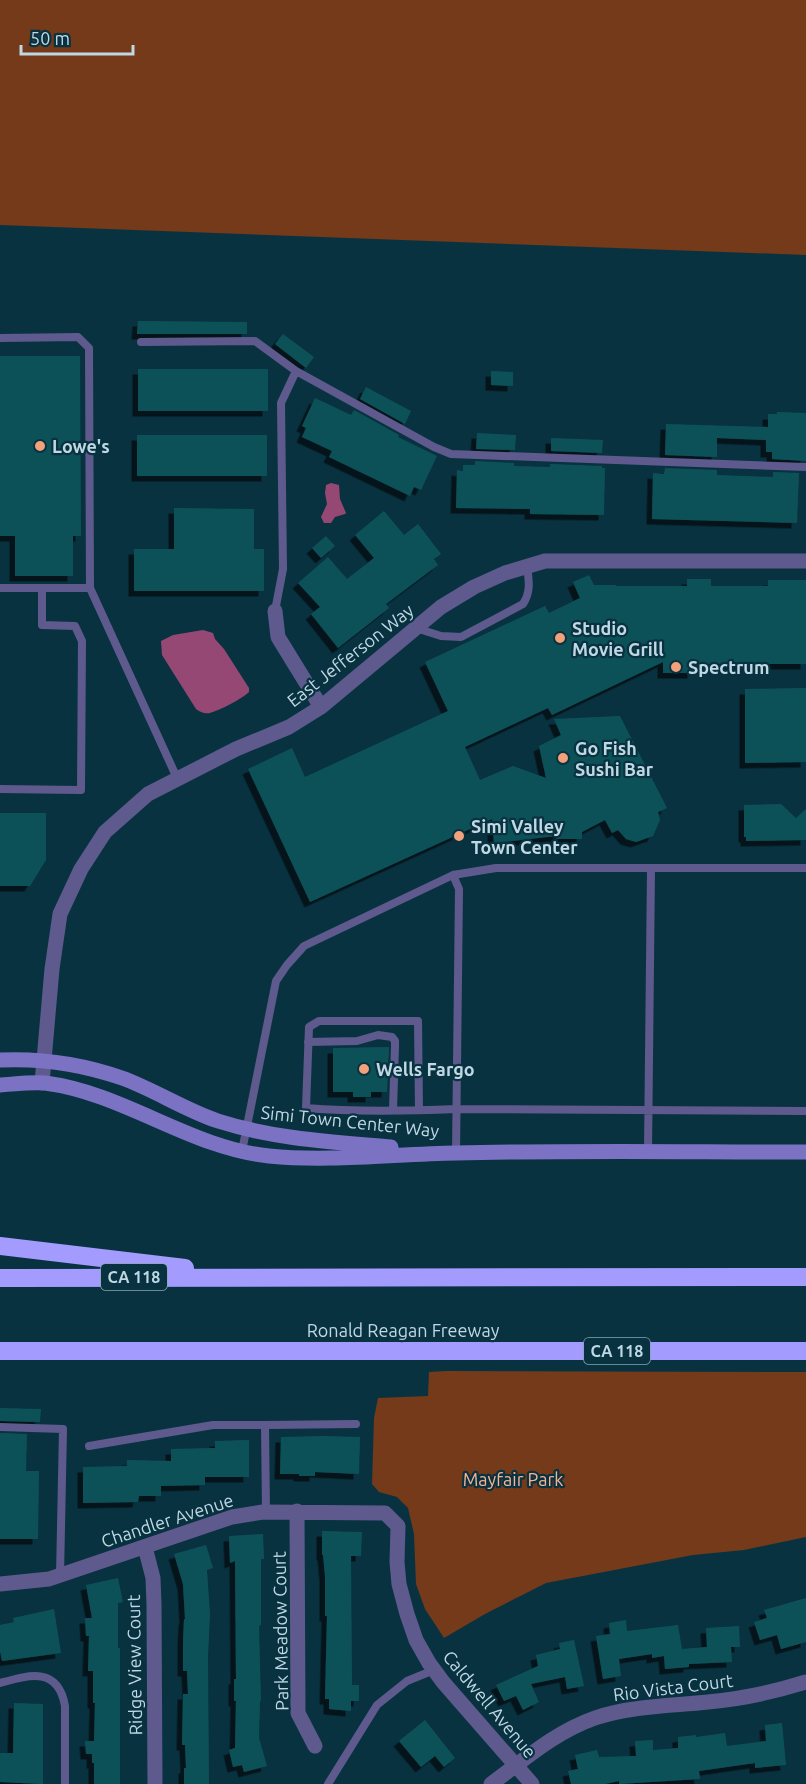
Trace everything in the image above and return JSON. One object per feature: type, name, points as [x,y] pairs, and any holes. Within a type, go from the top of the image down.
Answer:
[{"type":"highway","points":[[0,1246],[267,1277]]},
{"type":"highway","name":"CA 118","points":[[0,1278],[806,1277]]},
{"type":"highway","name":"Ronald Reagan Freeway","points":[[0,1352],[806,1351]]},
{"type":"street","name":"East Jefferson Way","points":[[42,1083],[52,969],[60,914],[77,878],[105,831],[148,794],[236,749],[289,727],[321,707],[441,607],[474,587],[505,573],[545,561],[806,561]]},
{"type":"street","points":[[275,611],[278,637],[321,707]]},
{"type":"street","name":"Simi Town Center Way","points":[[0,1060],[21,1059],[79,1065],[123,1078],[198,1113],[247,1129],[305,1139],[456,1153]]},
{"type":"street","name":"Simi Town Center Way","points":[[0,1085],[42,1083],[65,1086],[111,1100],[212,1142],[267,1156],[299,1158],[456,1153],[806,1152]]},
{"type":"street","name":"Chandler Avenue","points":[[0,1584],[50,1579],[232,1516],[297,1511],[385,1513]]},
{"type":"street","name":"Park Meadow Court","points":[[297,1511],[298,1713],[315,1746]]},
{"type":"street","name":"Caldwell Avenue","points":[[385,1513],[398,1526],[399,1584],[406,1614],[416,1641],[434,1671],[532,1784]]},
{"type":"street","name":"Ridge View Court","points":[[145,1547],[153,1578],[155,1784]]},
{"type":"street","name":"Rio Vista Court","points":[[491,1784],[566,1730],[595,1718],[626,1710],[758,1695],[806,1682]]},
{"type":"lane","points":[[0,338],[78,338],[89,348],[90,588],[177,778]]},
{"type":"lane","points":[[141,342],[255,341],[296,371],[434,447],[451,454],[806,467]]},
{"type":"lane","points":[[275,611],[283,569],[281,403],[296,371]]},
{"type":"lane","points":[[416,628],[441,636],[461,637],[523,604],[528,596],[527,566]]},
{"type":"lane","points":[[0,588],[90,588]]},
{"type":"lane","points":[[0,789],[81,790],[82,641],[75,626],[42,625],[42,589]]},
{"type":"lane","points":[[242,1151],[276,981],[304,946],[453,875],[496,868],[806,868]]},
{"type":"lane","points":[[648,1152],[651,869]]},
{"type":"lane","points":[[453,875],[459,890],[456,1153]]},
{"type":"lane","points":[[419,1110],[418,1022],[319,1022],[309,1027],[306,1108],[393,1110],[806,1111]]},
{"type":"lane","points":[[308,1042],[357,1041],[378,1035],[392,1037],[395,1041],[393,1110]]},
{"type":"lane","points":[[89,1446],[213,1425],[356,1424]]},
{"type":"lane","points":[[265,1425],[266,1512]]},
{"type":"lane","points":[[0,1427],[63,1429],[60,1575]]},
{"type":"lane","points":[[328,1784],[377,1706],[407,1681],[434,1671]]},
{"type":"lane","points":[[0,1683],[30,1674],[45,1677],[57,1685],[63,1695],[65,1706],[65,1784]]},
{"type":"green space","points":[[0,0],[806,0],[806,255],[0,225]]},
{"type":"green space","name":"Mayfair Park","points":[[429,1372],[806,1372],[806,1537],[744,1550],[693,1555],[546,1583],[444,1638],[425,1609],[416,1584],[414,1534],[408,1508],[397,1497],[379,1492],[372,1484],[374,1418],[378,1398],[428,1396]]},
{"type":"shaded area","points":[[331,483],[339,485],[340,499],[346,513],[335,517],[331,523],[324,523],[321,517],[327,504],[326,485]]},
{"type":"shaded area","points":[[203,630],[213,633],[249,688],[249,692],[241,698],[208,713],[196,709],[162,655],[161,641],[173,635]]},
{"type":"building","points":[[138,321],[247,322],[247,334],[137,334]]},
{"type":"building","points":[[283,334],[314,357],[306,368],[275,344]]},
{"type":"building","name":"Lowe's","points":[[0,356],[80,356],[81,536],[73,536],[73,576],[15,576],[15,536],[0,536]]},
{"type":"building","points":[[138,369],[268,369],[268,411],[138,411]]},
{"type":"building","points":[[491,371],[513,372],[513,386],[491,385]]},
{"type":"building","points":[[366,387],[411,411],[405,424],[360,399]]},
{"type":"building","points":[[315,398],[351,415],[354,410],[399,435],[398,437],[437,456],[421,490],[414,487],[410,496],[329,457],[332,451],[302,437],[306,428],[302,426]]},
{"type":"building","points":[[777,412],[806,413],[806,461],[772,459],[772,452],[766,452],[766,440],[717,438],[717,457],[665,455],[666,424],[768,427],[768,414],[777,414]]},
{"type":"building","points":[[477,433],[516,435],[515,450],[476,449]]},
{"type":"building","points":[[137,435],[267,435],[267,476],[137,476]]},
{"type":"building","points":[[551,438],[603,440],[602,453],[551,451]]},
{"type":"building","points":[[475,461],[514,463],[514,466],[550,467],[550,464],[602,466],[605,468],[604,515],[530,514],[530,509],[456,508],[457,470],[463,471],[463,465],[475,465]]},
{"type":"building","points":[[665,468],[717,470],[717,475],[773,477],[773,472],[799,473],[797,523],[652,519],[653,473],[664,474]]},
{"type":"building","points":[[174,508],[254,509],[254,549],[264,549],[264,591],[134,591],[134,549],[174,549]]},
{"type":"building","points":[[384,511],[404,535],[418,524],[441,554],[434,559],[438,565],[386,604],[389,608],[338,648],[311,614],[320,607],[298,583],[328,557],[347,579],[374,558],[355,535]]},
{"type":"building","points":[[326,536],[335,546],[321,558],[312,548]]},
{"type":"building","points":[[589,575],[594,585],[617,585],[615,586],[687,586],[687,579],[711,579],[711,586],[768,586],[768,580],[806,580],[806,664],[693,664],[693,673],[663,673],[663,662],[552,715],[548,708],[465,747],[480,780],[513,766],[546,778],[539,746],[561,735],[554,719],[620,716],[667,808],[658,812],[660,820],[653,836],[636,842],[626,839],[618,830],[612,833],[605,820],[582,832],[582,839],[556,839],[556,836],[494,843],[492,819],[310,902],[248,769],[292,748],[305,777],[448,711],[425,662],[545,606],[549,613],[580,598],[573,582]]},
{"type":"building","points":[[806,688],[806,762],[745,763],[745,689]]},
{"type":"building","points":[[781,804],[796,818],[806,809],[806,840],[746,841],[744,805]]},
{"type":"building","points":[[0,813],[46,813],[46,860],[30,886],[0,886]]},
{"type":"building","points":[[389,1047],[387,1092],[371,1092],[371,1097],[353,1097],[353,1092],[333,1092],[333,1048]]},
{"type":"building","points":[[0,1408],[41,1409],[40,1422],[0,1421]]},
{"type":"building","points":[[0,1433],[27,1434],[26,1471],[39,1471],[38,1539],[0,1539]]},
{"type":"building","points":[[281,1437],[360,1437],[359,1474],[315,1472],[315,1476],[299,1476],[299,1474],[280,1474]]},
{"type":"building","points":[[249,1440],[249,1477],[205,1477],[205,1485],[161,1486],[161,1496],[139,1496],[138,1502],[83,1503],[83,1467],[127,1466],[127,1460],[171,1461],[171,1449],[215,1448],[215,1441]]},
{"type":"building","points":[[322,1531],[362,1532],[361,1556],[351,1556],[352,1685],[359,1685],[359,1701],[351,1701],[351,1711],[329,1709],[329,1699],[325,1699],[327,1616],[325,1616]]},
{"type":"building","points":[[263,1534],[264,1559],[261,1559],[261,1625],[259,1626],[261,1701],[259,1738],[267,1766],[244,1772],[242,1765],[233,1767],[229,1750],[235,1748],[234,1679],[236,1679],[235,1561],[230,1563],[229,1536]]},
{"type":"building","points":[[206,1545],[213,1568],[207,1570],[210,1614],[209,1784],[184,1784],[184,1768],[186,1768],[185,1745],[182,1745],[183,1694],[188,1694],[187,1671],[183,1671],[185,1619],[183,1584],[174,1554]]},
{"type":"building","points":[[118,1578],[123,1602],[118,1603],[120,1784],[94,1784],[94,1763],[92,1763],[92,1754],[86,1754],[85,1741],[94,1741],[95,1703],[93,1703],[93,1671],[88,1671],[89,1636],[86,1636],[85,1618],[92,1618],[86,1585]]},
{"type":"building","points":[[806,1598],[806,1642],[781,1649],[777,1635],[760,1640],[754,1622],[767,1618],[764,1610]]},
{"type":"building","points":[[54,1609],[61,1653],[2,1661],[0,1625],[14,1622],[13,1618]]},
{"type":"building","points":[[626,1620],[627,1631],[678,1625],[682,1649],[707,1647],[706,1628],[739,1626],[740,1647],[731,1647],[732,1662],[689,1664],[689,1667],[665,1669],[664,1656],[652,1658],[652,1654],[619,1659],[621,1676],[603,1679],[596,1636],[610,1634],[609,1623]]},
{"type":"building","points":[[574,1640],[584,1686],[567,1689],[565,1677],[531,1684],[539,1702],[523,1710],[516,1696],[504,1701],[496,1685],[538,1666],[536,1655],[560,1649],[559,1643]]},
{"type":"building","points":[[14,1703],[43,1704],[43,1784],[0,1782],[0,1753],[13,1753]]},
{"type":"building","points":[[425,1720],[455,1758],[444,1767],[435,1756],[421,1767],[399,1741]]},
{"type":"building","points":[[782,1723],[786,1765],[755,1768],[755,1763],[699,1771],[700,1779],[619,1784],[619,1781],[605,1784],[571,1784],[568,1771],[578,1769],[575,1755],[597,1750],[599,1757],[636,1756],[635,1741],[653,1740],[653,1750],[678,1748],[678,1737],[696,1735],[696,1737],[725,1733],[727,1746],[766,1741],[765,1725]]},
{"type":"place","name":"Lowe's","points":[[40,446]]},
{"type":"place","name":"Studio Movie Grill","points":[[560,638]]},
{"type":"place","name":"Spectrum","points":[[676,667]]},
{"type":"place","name":"Go Fish Sushi Bar","points":[[563,758]]},
{"type":"place","name":"Simi Valley Town Center","points":[[459,836]]},
{"type":"place","name":"Wells Fargo","points":[[364,1069]]}]
